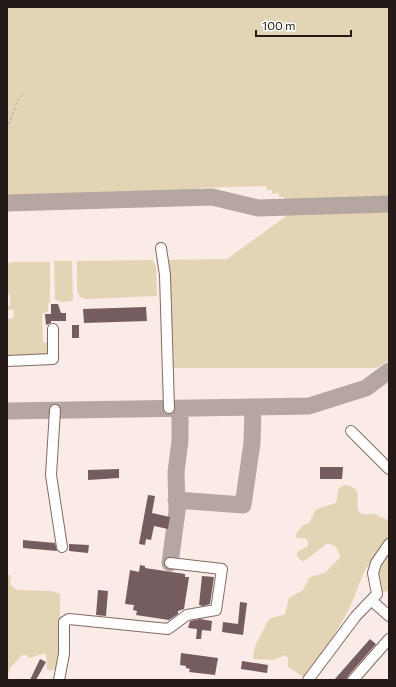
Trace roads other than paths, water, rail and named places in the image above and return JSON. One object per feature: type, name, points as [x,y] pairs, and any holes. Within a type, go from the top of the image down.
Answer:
[{"type":"lane","points":[[161,248],[165,282],[169,408]]},
{"type":"lane","points":[[7,361],[53,359],[53,330]]},
{"type":"lane","points":[[55,410],[51,474],[62,547]]},
{"type":"lane","points":[[350,431],[389,469]]},
{"type":"lane","points":[[308,680],[356,616],[377,594],[372,573],[376,562],[389,544]]},
{"type":"lane","points":[[59,680],[64,654],[64,622],[69,619],[168,629],[187,615],[216,610],[222,569],[170,562]]},
{"type":"lane","points":[[371,600],[389,616]]},
{"type":"lane","points":[[353,680],[389,639]]}]
